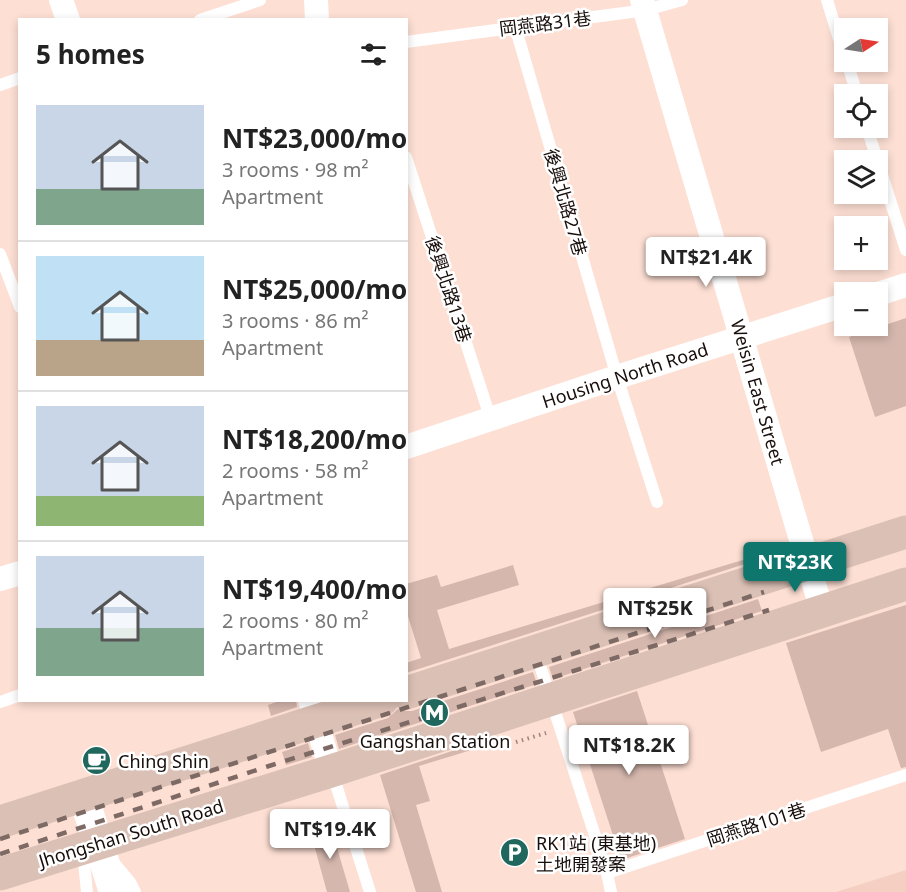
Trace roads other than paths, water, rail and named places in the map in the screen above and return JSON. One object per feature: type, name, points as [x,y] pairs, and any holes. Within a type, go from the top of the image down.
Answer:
[{"type":"main road","points":[[408,692],[906,532]]},
{"type":"main road","name":"Jhongshan South Road","points":[[0,874],[90,853],[332,771],[906,584]]},
{"type":"main road","points":[[0,822],[83,795],[313,711],[368,703]]},
{"type":"street","points":[[61,0],[67,18]]},
{"type":"street","points":[[316,0],[317,18]]},
{"type":"street","name":"Weisin East Street","points":[[644,5],[822,612]]},
{"type":"street","points":[[888,291],[906,285]]},
{"type":"street","name":"Housing North Road","points":[[408,446],[834,308]]},
{"type":"street","points":[[0,579],[18,574]]},
{"type":"street","points":[[313,711],[332,771]]},
{"type":"street","points":[[83,795],[90,853],[114,892]]},
{"type":"lane","points":[[206,18],[260,0]]},
{"type":"lane","name":"岡燕路31巷","points":[[408,42],[682,0]]},
{"type":"lane","points":[[827,0],[834,23]]},
{"type":"lane","name":"後興北路27巷","points":[[515,26],[617,377],[657,502]]},
{"type":"lane","points":[[0,84],[18,79]]},
{"type":"lane","points":[[870,138],[906,250]]},
{"type":"lane","name":"後興北路13巷","points":[[408,163],[491,420]]},
{"type":"lane","points":[[0,254],[18,302]]},
{"type":"lane","points":[[536,651],[607,873],[611,892]]},
{"type":"lane","points":[[0,702],[18,696]]},
{"type":"lane","points":[[332,771],[370,892]]},
{"type":"lane","name":"岡燕路101巷","points":[[607,873],[906,775]]},
{"type":"lane","points":[[87,892],[90,853]]},
{"type":"lane","points":[[90,853],[92,892]]},
{"type":"lane","points":[[90,853],[130,882],[135,892]]},
{"type":"railway","points":[[0,839],[764,592]]},
{"type":"railway","points":[[0,854],[269,766],[769,610]]},
{"type":"place","name":"Gangshan Station","points":[[435,712]]},
{"type":"place","name":"Ching Shin","points":[[97,761]]},
{"type":"place","name":"RK1站 (東基地) 土地開發案","points":[[515,853]]}]
